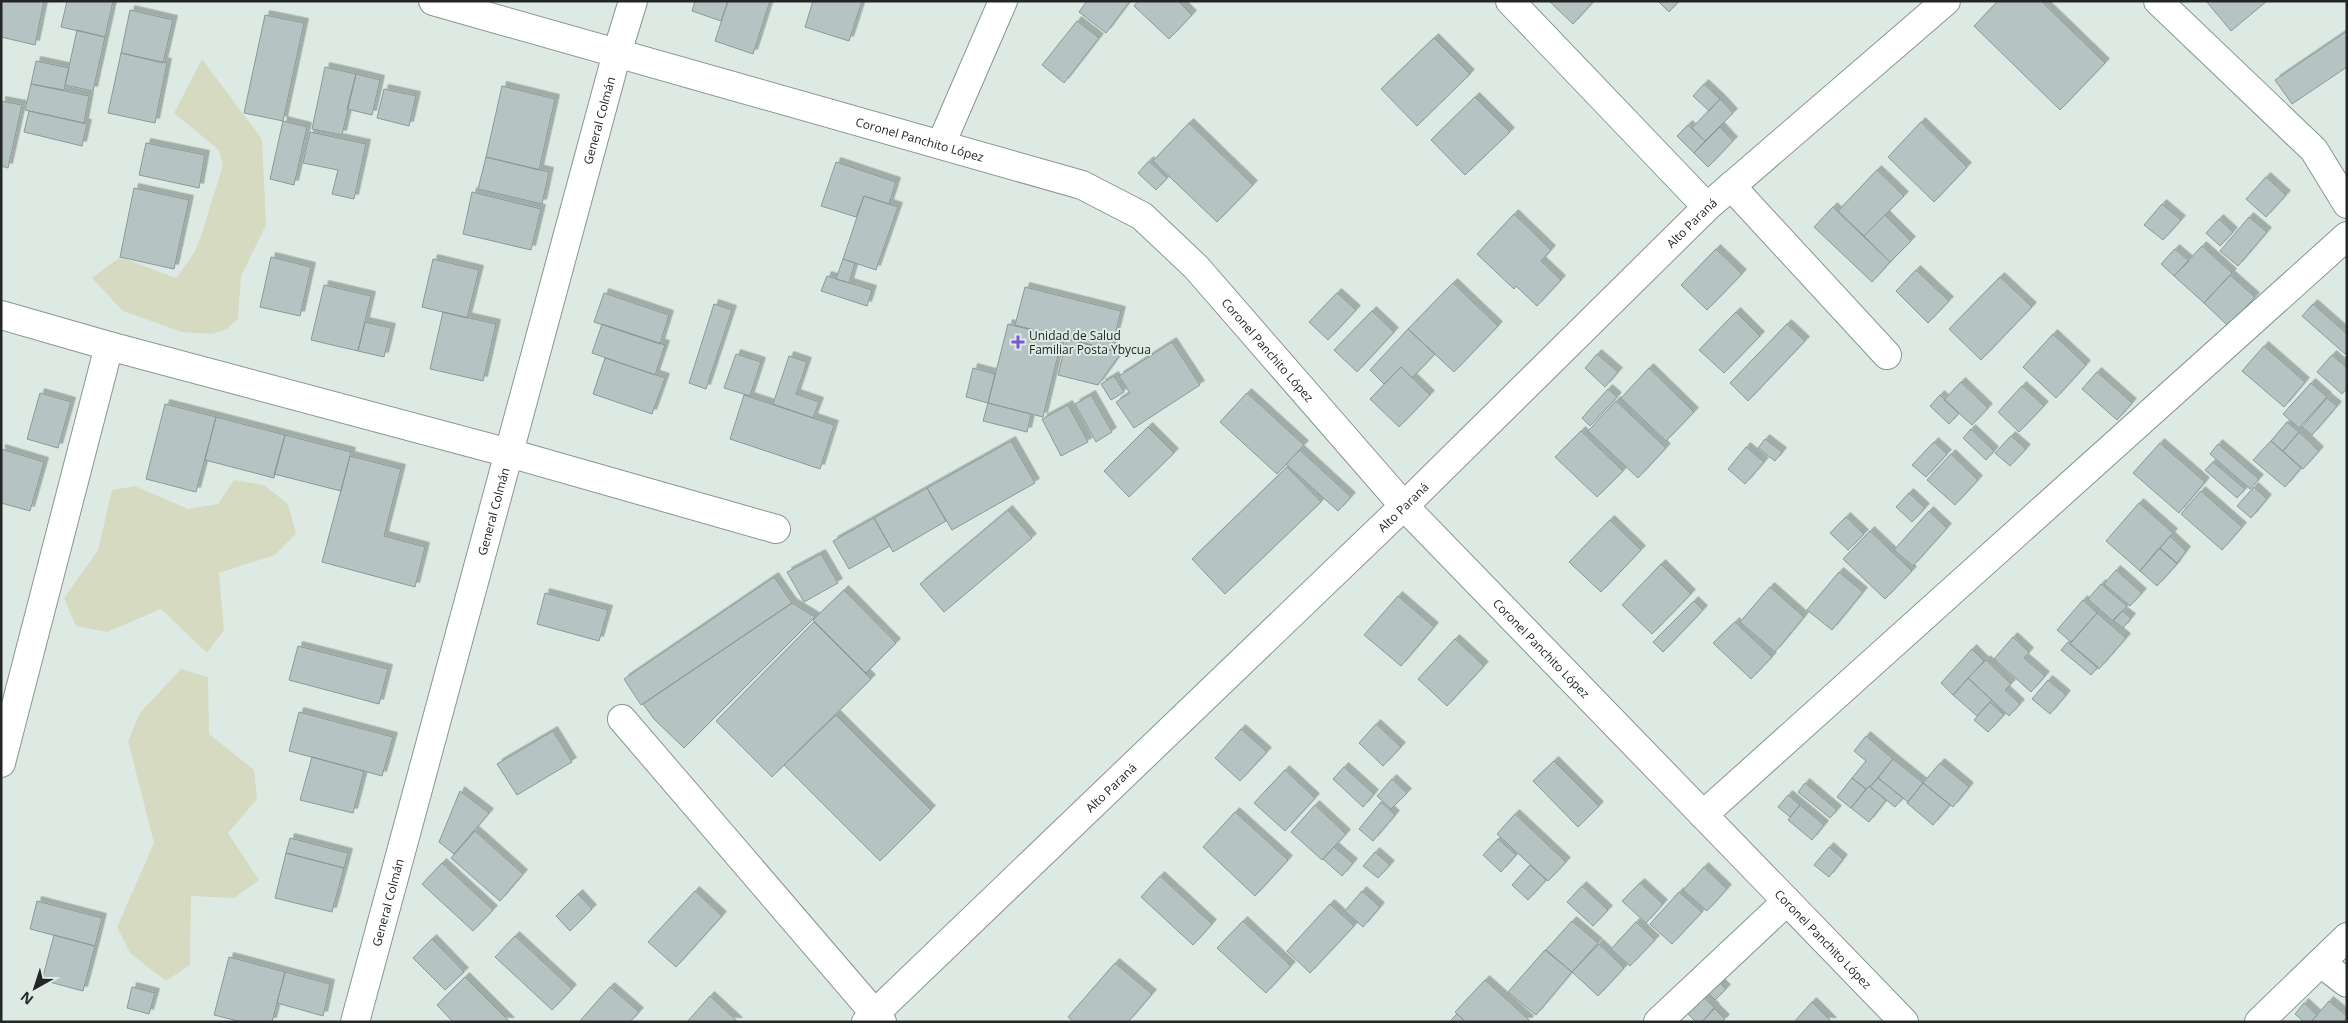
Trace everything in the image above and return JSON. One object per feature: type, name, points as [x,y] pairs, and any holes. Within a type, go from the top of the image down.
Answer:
[{"type":"street","name":"Coronel Panchito López","points":[[433,1],[1082,185],[1142,216],[1196,267],[1404,506],[1904,1022]]},
{"type":"street","name":"General Colmán","points":[[355,1022],[617,52],[633,1]]},
{"type":"street","points":[[942,144],[1003,1]]},
{"type":"street","points":[[1510,1],[1707,208]]},
{"type":"street","name":"Alto Paraná","points":[[874,1019],[1404,506],[1707,208],[1946,1]]},
{"type":"street","points":[[2158,1],[2314,150],[2347,204]]},
{"type":"street","points":[[1732,186],[1887,355]]},
{"type":"street","points":[[1704,815],[2347,236]]},
{"type":"street","points":[[1,315],[109,346],[509,453],[776,528]]},
{"type":"street","points":[[1,763],[109,346]]},
{"type":"street","points":[[622,719],[874,1019]]},
{"type":"street","points":[[1658,1022],[1787,901]]},
{"type":"street","points":[[2259,1022],[2347,937]]},
{"type":"street","points":[[2320,963],[2347,983]]},
{"type":"green space","points":[[202,59],[262,139],[266,225],[241,276],[238,319],[227,329],[212,334],[182,332],[123,311],[92,278],[120,257],[176,278],[194,253],[223,165],[219,150],[174,113]]},
{"type":"green space","points":[[234,480],[264,485],[288,504],[296,534],[275,555],[219,573],[224,630],[207,653],[161,609],[107,632],[76,626],[64,598],[98,550],[112,490],[135,486],[188,509],[218,504]]},
{"type":"green space","points":[[181,669],[208,677],[209,734],[254,770],[257,799],[228,833],[259,880],[234,898],[191,896],[190,965],[166,981],[130,953],[117,927],[154,843],[128,741],[140,713]]},
{"type":"building","points":[[1,1],[44,1],[35,45],[1,37]]},
{"type":"building","points":[[67,1],[113,1],[105,37],[61,27]]},
{"type":"building","points":[[695,1],[728,1],[721,21],[692,11]]},
{"type":"building","points":[[728,1],[770,1],[753,54],[715,41]]},
{"type":"building","points":[[813,1],[862,1],[849,41],[805,27]]},
{"type":"building","points":[[1087,1],[1130,1],[1106,33],[1079,12]]},
{"type":"building","points":[[1138,1],[1178,1],[1192,15],[1169,39],[1134,6]]},
{"type":"building","points":[[1549,1],[1594,1],[1573,24]]},
{"type":"building","points":[[1658,1],[1679,1],[1669,12]]},
{"type":"building","points":[[1998,1],[2041,1],[2105,63],[2060,110],[1974,26]]},
{"type":"building","points":[[2206,1],[2267,1],[2231,31]]},
{"type":"building","points":[[130,10],[173,20],[163,63],[121,53]]},
{"type":"building","points":[[265,15],[304,23],[283,121],[244,113]]},
{"type":"building","points":[[1077,21],[1099,38],[1064,83],[1042,65]]},
{"type":"building","points":[[77,30],[105,37],[93,91],[65,85]]},
{"type":"building","points":[[2347,31],[2347,67],[2292,104],[2275,80]]},
{"type":"building","points":[[1434,38],[1470,74],[1417,126],[1381,89]]},
{"type":"building","points":[[121,53],[167,63],[155,123],[108,113]]},
{"type":"building","points":[[36,61],[69,68],[64,90],[31,84]]},
{"type":"building","points":[[325,67],[356,74],[342,135],[312,129]]},
{"type":"building","points":[[356,74],[380,80],[372,115],[347,109]]},
{"type":"building","points":[[31,84],[89,96],[84,123],[25,110]]},
{"type":"building","points":[[1704,84],[1720,99],[1709,111],[1693,96]]},
{"type":"building","points":[[502,86],[555,99],[539,170],[486,157]]},
{"type":"building","points":[[384,89],[416,96],[409,126],[377,118]]},
{"type":"building","points":[[1475,97],[1510,132],[1465,175],[1431,140]]},
{"type":"building","points":[[1720,99],[1733,113],[1705,141],[1692,128]]},
{"type":"building","points":[[1,101],[22,105],[8,168],[1,166]]},
{"type":"building","points":[[29,111],[87,124],[82,146],[24,132]]},
{"type":"building","points":[[283,121],[307,127],[294,185],[270,179]]},
{"type":"building","points":[[1921,122],[1967,167],[1934,202],[1888,157]]},
{"type":"building","points":[[1189,123],[1253,185],[1217,222],[1153,161]]},
{"type":"building","points":[[1688,125],[1705,141],[1694,153],[1677,136]]},
{"type":"building","points":[[1720,127],[1733,141],[1708,167],[1694,153]]},
{"type":"building","points":[[310,132],[366,144],[354,199],[332,194],[338,170],[303,163]]},
{"type":"building","points":[[146,143],[205,155],[199,188],[139,175]]},
{"type":"building","points":[[486,157],[549,172],[542,204],[478,189]]},
{"type":"building","points":[[1149,161],[1167,178],[1156,190],[1138,173]]},
{"type":"building","points":[[836,162],[896,182],[889,204],[864,196],[856,217],[821,206]]},
{"type":"building","points":[[1877,170],[1904,196],[1864,236],[1838,211]]},
{"type":"building","points":[[2266,177],[2286,195],[2266,217],[2246,199]]},
{"type":"building","points":[[134,188],[189,200],[174,269],[120,257]]},
{"type":"building","points":[[472,192],[541,209],[531,250],[463,234]]},
{"type":"building","points":[[864,196],[898,207],[876,270],[843,259]]},
{"type":"building","points":[[2162,204],[2181,220],[2163,240],[2144,225]]},
{"type":"building","points":[[1833,207],[1890,262],[1872,282],[1814,227]]},
{"type":"building","points":[[1514,214],[1551,250],[1541,261],[1561,280],[1537,306],[1516,286],[1514,289],[1477,254]]},
{"type":"building","points":[[1885,215],[1911,241],[1890,262],[1864,236]]},
{"type":"building","points":[[2249,217],[2267,232],[2238,266],[2220,251]]},
{"type":"building","points":[[2219,219],[2233,232],[2220,246],[2206,233]]},
{"type":"building","points":[[2202,246],[2232,273],[2204,303],[2174,276]]},
{"type":"building","points":[[1716,249],[1742,274],[1707,310],[1681,285]]},
{"type":"building","points":[[2175,249],[2189,261],[2174,276],[2161,264]]},
{"type":"building","points":[[271,257],[311,267],[300,316],[260,307]]},
{"type":"building","points":[[433,259],[479,270],[467,318],[422,307]]},
{"type":"building","points":[[843,259],[855,263],[849,283],[836,279]]},
{"type":"building","points":[[1916,270],[1949,301],[1928,323],[1896,291]]},
{"type":"building","points":[[2230,275],[2255,297],[2228,326],[2204,303]]},
{"type":"building","points":[[827,276],[872,290],[867,306],[821,291]]},
{"type":"building","points":[[2000,277],[2032,307],[1981,360],[1949,329]]},
{"type":"building","points":[[1453,283],[1498,326],[1454,372],[1408,329]]},
{"type":"building","points":[[324,285],[371,296],[358,351],[311,340]]},
{"type":"building","points":[[1025,287],[1121,311],[1111,350],[1015,325]]},
{"type":"building","points":[[604,293],[669,315],[660,344],[594,322]]},
{"type":"building","points":[[1337,293],[1356,310],[1328,340],[1309,322]]},
{"type":"building","points":[[714,304],[732,310],[706,389],[689,383]]},
{"type":"building","points":[[2313,304],[2347,334],[2347,351],[2345,354],[2302,316]]},
{"type":"building","points":[[1372,311],[1394,332],[1357,372],[1334,350]]},
{"type":"building","points":[[443,312],[496,324],[483,381],[430,369]]},
{"type":"building","points":[[1736,312],[1760,336],[1724,373],[1699,350]]},
{"type":"building","points":[[365,322],[391,328],[384,357],[358,351]]},
{"type":"building","points":[[602,324],[665,345],[655,375],[592,353]]},
{"type":"building","points":[[1008,324],[1062,338],[1043,417],[988,403]]},
{"type":"building","points":[[1787,324],[1805,341],[1748,401],[1730,383]]},
{"type":"building","points":[[1408,329],[1435,354],[1412,378],[1401,367],[1384,384],[1370,370]]},
{"type":"building","points":[[2053,334],[2086,365],[2056,398],[2023,367]]},
{"type":"building","points":[[1067,339],[1121,353],[1098,385],[1058,375]]},
{"type":"building","points":[[1172,342],[1200,385],[1134,428],[1116,402],[1130,393],[1119,376]]},
{"type":"building","points":[[2264,346],[2305,382],[2284,407],[2242,371]]},
{"type":"building","points":[[736,354],[761,362],[750,396],[724,388]]},
{"type":"building","points":[[1597,354],[1618,372],[1605,387],[1585,368]]},
{"type":"building","points":[[2332,355],[2347,368],[2347,388],[2342,394],[2317,372]]},
{"type":"building","points":[[789,356],[807,362],[796,394],[819,402],[813,418],[773,404]]},
{"type":"building","points":[[605,358],[665,378],[652,414],[593,394]]},
{"type":"building","points":[[1401,367],[1430,395],[1399,427],[1370,399]]},
{"type":"building","points":[[973,368],[995,374],[988,403],[966,397]]},
{"type":"building","points":[[1649,368],[1694,412],[1666,441],[1621,398]]},
{"type":"building","points":[[2097,372],[2132,403],[2117,420],[2082,389]]},
{"type":"building","points":[[1114,376],[1124,392],[1111,400],[1101,384]]},
{"type":"building","points":[[1961,382],[1988,408],[1972,425],[1944,400]]},
{"type":"building","points":[[2311,383],[2327,397],[2299,428],[2283,414]]},
{"type":"building","points":[[2022,386],[2044,406],[2019,432],[1998,412]]},
{"type":"building","points":[[1608,389],[1617,397],[1590,426],[1582,418]]},
{"type":"building","points":[[40,393],[71,402],[58,448],[27,439]]},
{"type":"building","points":[[1247,393],[1304,445],[1277,474],[1220,422]]},
{"type":"building","points":[[744,395],[834,425],[820,469],[730,439]]},
{"type":"building","points":[[1091,395],[1112,432],[1096,442],[1075,404]]},
{"type":"building","points":[[1940,395],[1959,413],[1949,424],[1930,406]]},
{"type":"building","points":[[2327,398],[2337,406],[2312,435],[2302,427]]},
{"type":"building","points":[[1616,401],[1666,448],[1638,478],[1588,431]]},
{"type":"building","points":[[988,403],[1031,414],[1027,432],[983,421]]},
{"type":"building","points":[[165,404],[216,417],[196,492],[146,479]]},
{"type":"building","points":[[1068,405],[1088,442],[1061,456],[1042,419]]},
{"type":"building","points":[[216,417],[285,435],[274,478],[205,460]]},
{"type":"building","points":[[2287,422],[2299,432],[2283,451],[2271,441]]},
{"type":"building","points":[[1148,427],[1174,453],[1129,497],[1104,471]]},
{"type":"building","points":[[1971,429],[1994,451],[1986,460],[1963,438]]},
{"type":"building","points":[[1581,431],[1623,471],[1597,497],[1555,457]]},
{"type":"building","points":[[2299,432],[2319,451],[2303,469],[2283,451]]},
{"type":"building","points":[[285,435],[351,452],[341,491],[274,474]]},
{"type":"building","points":[[2011,436],[2026,449],[2010,466],[1995,453]]},
{"type":"building","points":[[1765,439],[1782,452],[1775,461],[1758,448]]},
{"type":"building","points":[[1011,441],[1035,483],[952,530],[927,488]]},
{"type":"building","points":[[2271,441],[2301,468],[2285,487],[2253,460]]},
{"type":"building","points":[[1934,442],[1947,454],[1926,477],[1912,465]]},
{"type":"building","points":[[2160,443],[2205,482],[2179,513],[2133,473]]},
{"type":"building","points":[[2218,444],[2259,479],[2250,489],[2210,454]]},
{"type":"building","points":[[1746,447],[1764,462],[1745,484],[1728,469]]},
{"type":"building","points":[[1,449],[44,462],[30,511],[1,503]]},
{"type":"building","points":[[1300,450],[1351,497],[1338,511],[1286,464]]},
{"type":"building","points":[[1951,454],[1978,480],[1955,505],[1927,480]]},
{"type":"building","points":[[350,456],[401,469],[384,536],[425,547],[415,587],[322,562]]},
{"type":"building","points":[[2213,462],[2245,489],[2237,498],[2205,470]]},
{"type":"building","points":[[1287,467],[1321,502],[1225,594],[1192,559]]},
{"type":"building","points":[[2254,487],[2267,499],[2251,518],[2237,506]]},
{"type":"building","points":[[927,488],[946,521],[893,552],[874,518]]},
{"type":"building","points":[[2201,491],[2242,527],[2222,550],[2181,514]]},
{"type":"building","points":[[1909,493],[1925,508],[1912,522],[1896,507]]},
{"type":"building","points":[[2139,503],[2173,533],[2140,571],[2106,541]]},
{"type":"building","points":[[1008,510],[1032,538],[944,612],[920,584]]},
{"type":"building","points":[[1929,511],[1947,528],[1913,566],[1894,550]]},
{"type":"building","points":[[1846,517],[1864,534],[1848,550],[1830,533]]},
{"type":"building","points":[[874,518],[890,546],[849,569],[833,541]]},
{"type":"building","points":[[1610,520],[1641,550],[1601,592],[1569,562]]},
{"type":"building","points":[[1870,531],[1912,571],[1885,599],[1843,559]]},
{"type":"building","points":[[2170,536],[2186,551],[2177,563],[2160,548]]},
{"type":"building","points":[[2159,548],[2177,564],[2157,586],[2140,571]]},
{"type":"building","points":[[821,554],[838,583],[804,602],[787,572]]},
{"type":"building","points":[[1661,564],[1691,594],[1652,634],[1622,605]]},
{"type":"building","points":[[2116,570],[2142,593],[2130,606],[2104,584]]},
{"type":"building","points":[[1839,572],[1863,592],[1832,630],[1807,610]]},
{"type":"building","points":[[774,577],[792,603],[641,705],[624,679]]},
{"type":"building","points":[[2101,584],[2127,606],[2113,621],[2088,599]]},
{"type":"building","points":[[1770,587],[1804,617],[1775,652],[1740,622]]},
{"type":"building","points":[[844,590],[896,643],[866,673],[813,620]]},
{"type":"building","points":[[545,593],[608,610],[599,641],[537,624]]},
{"type":"building","points":[[1398,596],[1434,627],[1401,666],[1364,635]]},
{"type":"building","points":[[2083,600],[2097,613],[2071,642],[2057,630]]},
{"type":"building","points":[[1694,601],[1703,610],[1663,652],[1653,642]]},
{"type":"building","points":[[792,603],[815,617],[684,748],[654,719],[643,704]]},
{"type":"building","points":[[2122,611],[2131,618],[2123,628],[2113,620]]},
{"type":"building","points":[[2097,613],[2126,638],[2099,669],[2070,644]]},
{"type":"building","points":[[814,622],[871,679],[772,777],[716,721]]},
{"type":"building","points":[[1735,622],[1772,657],[1751,679],[1713,643]]},
{"type":"building","points":[[2013,637],[2029,652],[2024,658],[2045,676],[2031,692],[1994,659]]},
{"type":"building","points":[[1455,639],[1484,666],[1447,706],[1418,679]]},
{"type":"building","points":[[2068,642],[2098,667],[2091,675],[2061,650]]},
{"type":"building","points":[[298,646],[388,669],[379,704],[289,680]]},
{"type":"building","points":[[1972,649],[1984,661],[1953,695],[1941,683]]},
{"type":"building","points":[[1986,660],[2011,684],[2005,690],[2020,704],[2009,716],[1968,678]]},
{"type":"building","points":[[1968,678],[1992,700],[1977,716],[1953,695]]},
{"type":"building","points":[[2048,680],[2066,695],[2050,714],[2032,699]]},
{"type":"building","points":[[1990,702],[2004,715],[1988,732],[1974,720]]},
{"type":"building","points":[[299,712],[393,737],[382,776],[289,751]]},
{"type":"building","points":[[836,715],[931,810],[880,861],[784,765]]},
{"type":"building","points":[[1376,724],[1401,747],[1383,766],[1359,743]]},
{"type":"building","points":[[1241,729],[1267,752],[1240,781],[1215,758]]},
{"type":"building","points":[[553,731],[572,762],[517,795],[497,764]]},
{"type":"building","points":[[1866,736],[1893,759],[1870,787],[1866,789],[1852,778],[1866,761],[1854,751]]},
{"type":"building","points":[[312,757],[364,771],[353,813],[300,800]]},
{"type":"building","points":[[1893,759],[1923,783],[1908,802],[1878,778]]},
{"type":"building","points":[[1554,761],[1599,806],[1578,827],[1533,781]]},
{"type":"building","points":[[1940,763],[1969,787],[1953,807],[1923,783]]},
{"type":"building","points":[[1344,767],[1374,794],[1363,807],[1333,779]]},
{"type":"building","points":[[1285,770],[1315,798],[1285,831],[1254,803]]},
{"type":"building","points":[[1852,778],[1866,789],[1851,808],[1837,797]]},
{"type":"building","points":[[1878,778],[1903,798],[1895,807],[1870,787]]},
{"type":"building","points":[[1392,779],[1407,793],[1391,809],[1377,796]]},
{"type":"building","points":[[1805,783],[1837,810],[1830,818],[1798,792]]},
{"type":"building","points":[[1923,783],[1950,805],[1933,825],[1907,803]]},
{"type":"building","points":[[1869,786],[1886,800],[1869,822],[1851,808]]},
{"type":"building","points":[[460,791],[489,813],[454,854],[439,842]]},
{"type":"building","points":[[1788,795],[1800,805],[1790,817],[1778,807]]},
{"type":"building","points":[[1381,802],[1395,815],[1373,841],[1359,829]]},
{"type":"building","points":[[1315,805],[1346,834],[1322,860],[1291,832]]},
{"type":"building","points":[[1800,805],[1824,825],[1812,840],[1788,820]]},
{"type":"building","points":[[1235,812],[1288,860],[1255,896],[1203,847]]},
{"type":"building","points":[[1515,814],[1566,862],[1548,881],[1497,834]]},
{"type":"building","points":[[475,831],[523,874],[500,901],[451,858]]},
{"type":"building","points":[[290,838],[348,853],[344,868],[286,853]]},
{"type":"building","points":[[1498,839],[1516,855],[1501,872],[1483,855]]},
{"type":"building","points":[[1334,847],[1353,863],[1342,876],[1323,859]]},
{"type":"building","points":[[1829,847],[1843,859],[1829,877],[1814,865]]},
{"type":"building","points":[[1375,852],[1390,865],[1378,878],[1363,866]]},
{"type":"building","points":[[286,853],[344,868],[332,912],[275,898]]},
{"type":"building","points":[[442,863],[493,910],[473,931],[422,884]]},
{"type":"building","points":[[1530,865],[1546,880],[1528,900],[1512,885]]},
{"type":"building","points":[[1704,867],[1727,889],[1707,911],[1683,890]]},
{"type":"building","points":[[1160,876],[1212,924],[1193,945],[1141,897]]},
{"type":"building","points":[[1640,883],[1663,904],[1646,923],[1622,901]]},
{"type":"building","points":[[1582,886],[1608,910],[1593,926],[1567,902]]},
{"type":"building","points":[[695,891],[722,916],[676,967],[648,942]]},
{"type":"building","points":[[1362,891],[1380,907],[1363,927],[1345,911]]},
{"type":"building","points":[[1679,892],[1702,912],[1672,944],[1650,924]]},
{"type":"building","points":[[578,894],[592,909],[570,931],[556,916]]},
{"type":"building","points":[[37,901],[102,918],[95,946],[30,929]]},
{"type":"building","points":[[1330,904],[1354,926],[1310,973],[1287,951]]},
{"type":"building","points":[[1243,921],[1291,966],[1266,993],[1217,948]]},
{"type":"building","points":[[1572,921],[1598,943],[1572,972],[1546,950]]},
{"type":"building","points":[[1636,922],[1655,940],[1630,966],[1611,949]]},
{"type":"building","points":[[54,935],[95,946],[83,991],[42,980]]},
{"type":"building","points":[[515,936],[572,989],[552,1010],[495,957]]},
{"type":"building","points":[[432,939],[464,972],[445,990],[413,958]]},
{"type":"building","points":[[1599,944],[1624,968],[1598,996],[1572,972]]},
{"type":"building","points":[[1545,950],[1572,972],[1536,1015],[1508,992]]},
{"type":"building","points":[[229,957],[285,972],[272,1022],[242,1022],[214,1015]]},
{"type":"building","points":[[1115,963],[1152,994],[1128,1022],[1074,1022],[1068,1017]]},
{"type":"building","points":[[285,972],[330,984],[323,1016],[277,1003]]},
{"type":"building","points":[[465,977],[510,1022],[453,1022],[437,1005]]},
{"type":"building","points":[[1485,980],[1529,1020],[1528,1022],[1466,1022],[1455,1012]]},
{"type":"building","points":[[1717,980],[1726,989],[1715,1000],[1707,992]]},
{"type":"building","points":[[132,987],[155,993],[149,1014],[127,1008]]},
{"type":"building","points":[[610,987],[639,1012],[630,1022],[579,1022]]},
{"type":"building","points":[[1700,994],[1715,1008],[1702,1022],[1696,1022],[1685,1011]]},
{"type":"building","points":[[710,996],[738,1022],[687,1022]]},
{"type":"building","points":[[2329,1001],[2347,1016],[2343,1022],[2311,1022]]},
{"type":"building","points":[[1812,1002],[1832,1022],[1794,1022]]},
{"type":"building","points":[[2304,1003],[2317,1015],[2311,1022],[2304,1022],[2295,1014]]},
{"type":"building","points":[[1714,1008],[1725,1019],[1722,1022],[1702,1022]]},
{"type":"building","points":[[1457,1014],[1466,1022],[1449,1022]]},
{"type":"place","name":"Unidad de Salud Familiar Posta Ybycua","points":[[1018,342]]}]
